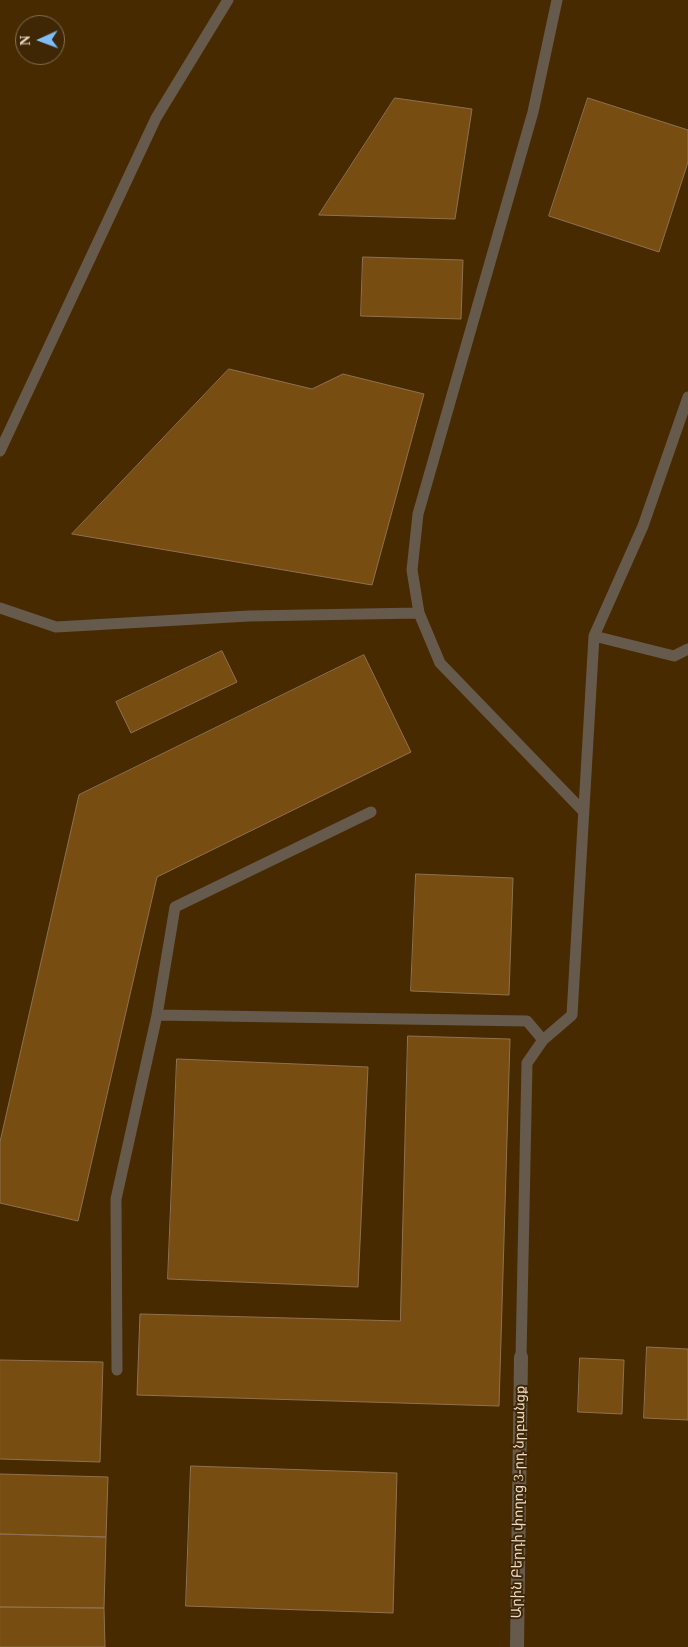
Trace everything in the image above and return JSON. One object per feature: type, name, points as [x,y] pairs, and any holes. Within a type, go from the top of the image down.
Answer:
[{"type":"street","name":"Արին Բերդի փողոց 3-րդ նրբանցք","points":[[517,1647],[521,1357]]},
{"type":"lane","points":[[0,451],[156,118],[228,0]]},
{"type":"lane","points":[[557,0],[533,112],[418,514],[412,570],[419,613],[440,663],[584,812]]},
{"type":"lane","points":[[521,1357],[527,1063],[543,1040],[572,1014],[594,636],[643,526],[688,397]]},
{"type":"lane","points":[[0,608],[56,627],[249,616],[419,613]]},
{"type":"lane","points":[[594,636],[674,656],[688,649]]},
{"type":"lane","points":[[117,1370],[116,1199],[157,1015],[174,907],[370,812]]},
{"type":"lane","points":[[157,1015],[527,1021],[543,1040]]},
{"type":"shaded area","points":[[0,0],[688,0],[688,1647],[0,1647]]},
{"type":"building","points":[[395,98],[472,109],[455,219],[319,215]]},
{"type":"building","points":[[588,98],[688,130],[688,162],[659,252],[549,216]]},
{"type":"building","points":[[363,257],[463,260],[461,319],[361,316]]},
{"type":"building","points":[[229,369],[312,389],[343,374],[424,394],[372,585],[72,534]]},
{"type":"building","points":[[222,651],[237,682],[131,733],[116,702]]},
{"type":"building","points":[[364,655],[411,752],[157,877],[78,1221],[0,1203],[0,1142],[79,795]]},
{"type":"building","points":[[416,874],[513,878],[509,995],[411,991]]},
{"type":"building","points":[[408,1036],[510,1039],[499,1406],[137,1395],[140,1314],[400,1321]]},
{"type":"building","points":[[177,1059],[368,1067],[358,1287],[168,1279]]},
{"type":"building","points":[[647,1347],[688,1349],[688,1420],[644,1418]]},
{"type":"building","points":[[580,1358],[624,1360],[622,1414],[578,1412]]},
{"type":"building","points":[[0,1360],[103,1362],[100,1462],[0,1459]]},
{"type":"building","points":[[191,1466],[397,1473],[393,1613],[186,1606]]},
{"type":"building","points":[[0,1474],[108,1477],[106,1537],[0,1534]]},
{"type":"building","points":[[0,1534],[106,1537],[104,1608],[0,1607]]},
{"type":"building","points":[[0,1607],[104,1608],[105,1647],[0,1647]]}]
